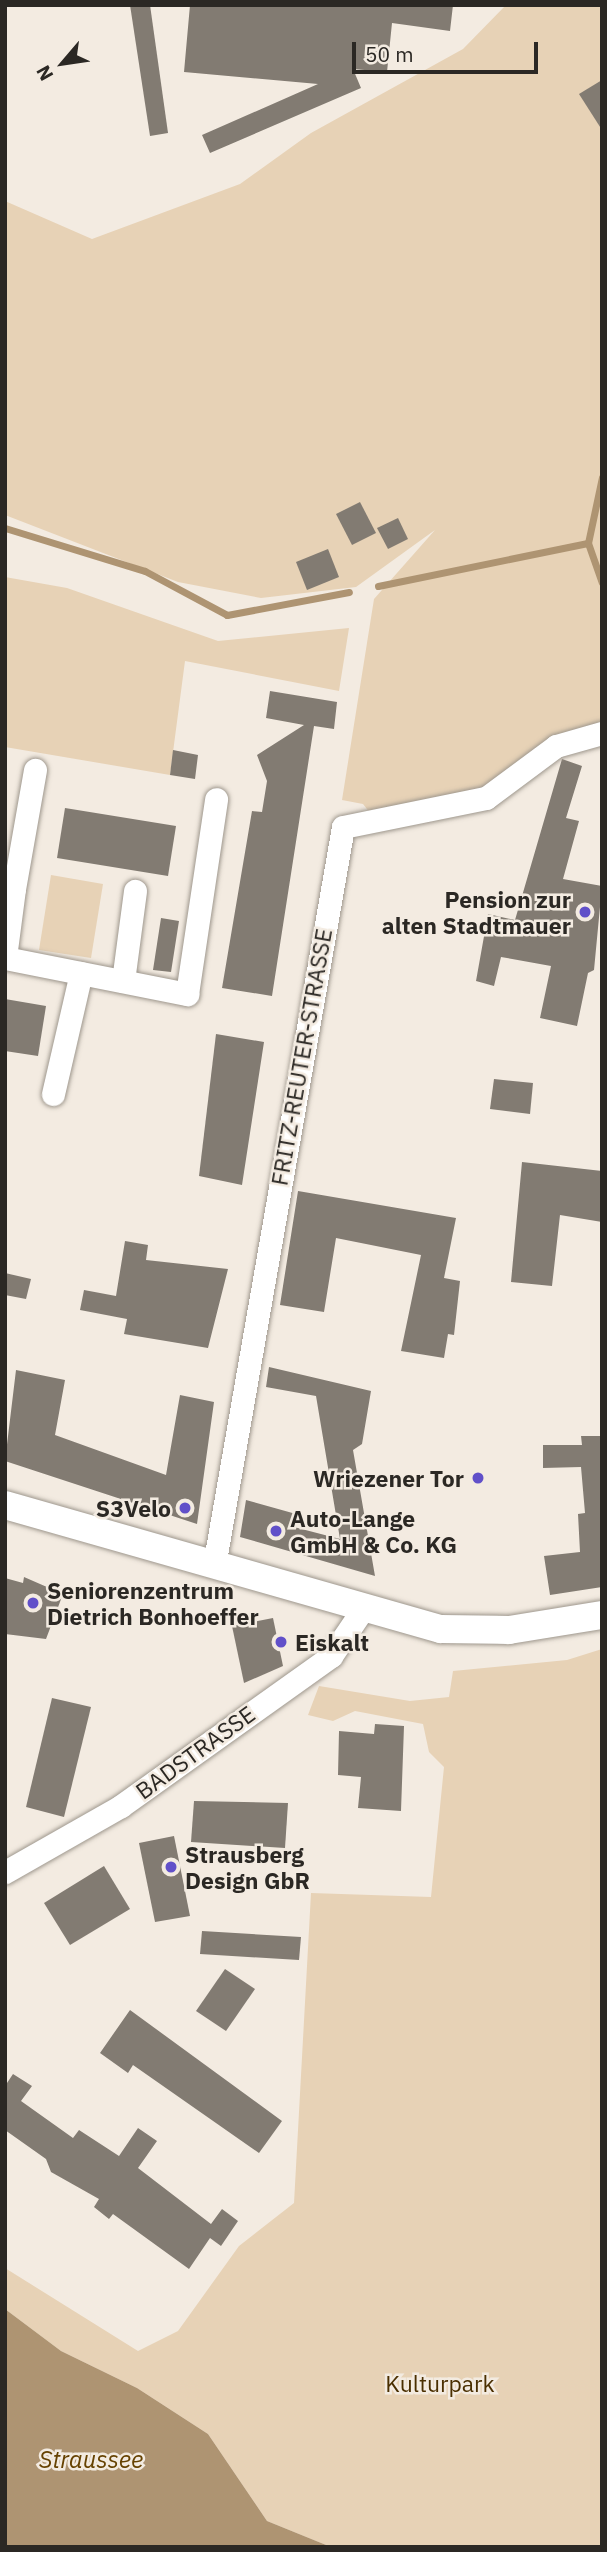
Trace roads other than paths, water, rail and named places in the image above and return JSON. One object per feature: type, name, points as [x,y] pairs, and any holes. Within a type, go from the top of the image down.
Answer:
[{"type":"street","name":"FRITZ-REUTER-STRASSE","points":[[214,1566],[343,827],[486,798],[556,746],[602,733]]},
{"type":"street","points":[[36,770],[9,888],[5,958],[187,994],[216,799]]},
{"type":"street","points":[[123,981],[135,891]]},
{"type":"street","points":[[53,1094],[81,973]]},
{"type":"street","points":[[5,1505],[363,1609],[476,1633],[602,1615]]},
{"type":"street","name":"BADSTRASSE","points":[[5,1872],[121,1805],[331,1656],[363,1609]]},
{"type":"water","name":"Straussee","points":[[5,2309],[61,2351],[137,2388],[208,2434],[267,2521],[331,2547],[5,2547]]},
{"type":"waterway","points":[[378,586],[588,543],[602,477]]},
{"type":"waterway","points":[[5,528],[145,571],[227,615],[349,592]]},
{"type":"waterway","points":[[588,543],[602,583]]},
{"type":"place","name":"Pension zur alten Stadtmauer","points":[[585,912]]},
{"type":"place","name":"Wriezener Tor","points":[[478,1478]]},
{"type":"place","name":"S3Velo","points":[[185,1508]]},
{"type":"place","name":"Auto-Lange GmbH & Co. KG","points":[[276,1531]]},
{"type":"place","name":"Seniorenzentrum Dietrich Bonhoeffer","points":[[33,1603]]},
{"type":"place","name":"Eiskalt","points":[[281,1642]]},
{"type":"place","name":"Strausberg Design GbR","points":[[171,1867]]},
{"type":"park label","name":"Kulturpark","points":[[440,2383]]}]
